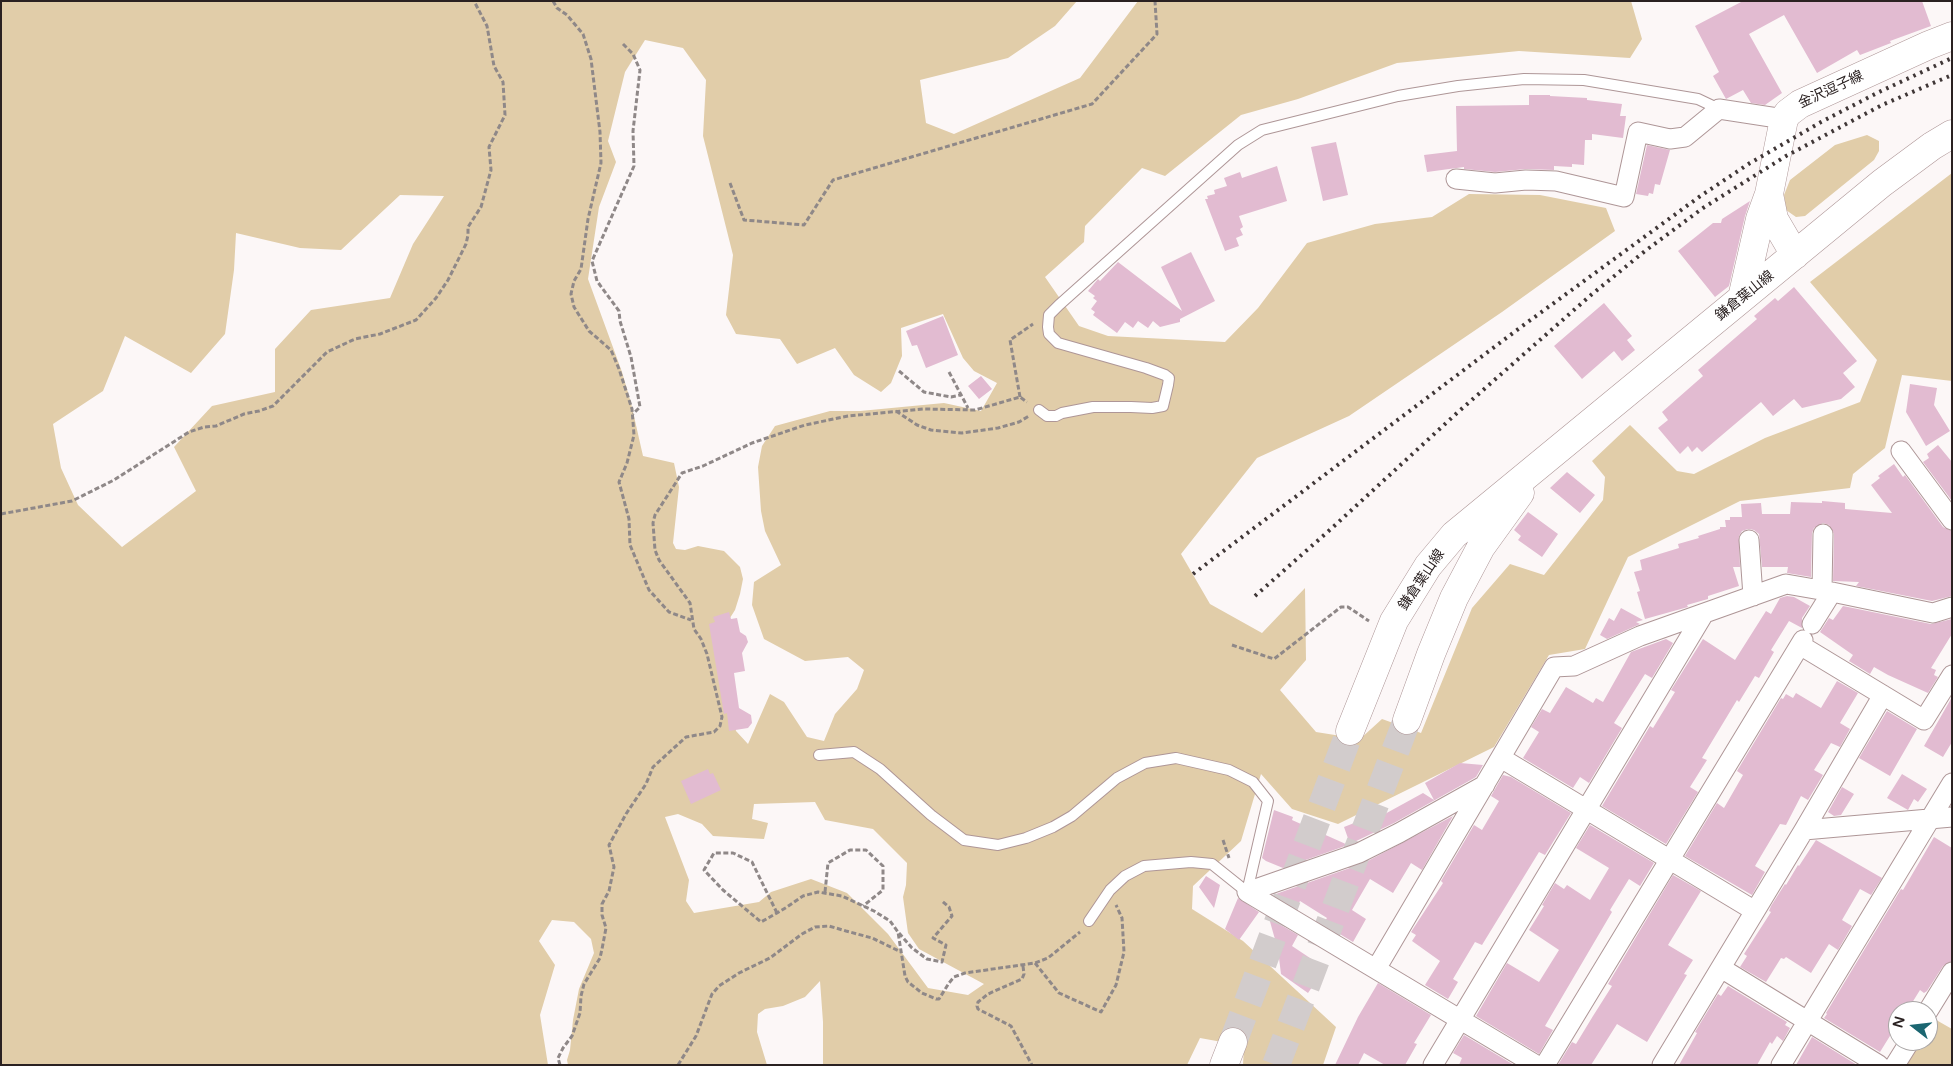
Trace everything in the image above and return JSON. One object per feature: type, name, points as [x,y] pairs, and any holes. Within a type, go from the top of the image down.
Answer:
[{"type":"main road","name":"金沢逗子線","points":[[1742,298],[1760,220],[1769,194],[1784,119],[1788,113],[1800,104],[1952,36]]},
{"type":"main road","name":"鎌倉葉山線","points":[[1350,731],[1394,621],[1428,566],[1454,535],[1882,183],[1932,146],[1952,134]]},
{"type":"main road","name":"金沢逗子線","points":[[1769,194],[1774,219],[1795,255]]},
{"type":"main road","name":"鎌倉葉山線","points":[[1407,720],[1454,598],[1481,547],[1542,463]]},
{"type":"street","points":[[1456,179],[1495,183],[1526,180],[1556,181],[1624,197],[1638,132],[1670,139],[1685,137],[1719,110],[1784,119]]},
{"type":"street","points":[[1901,451],[1952,520]]},
{"type":"street","points":[[1812,624],[1827,591],[1824,534]]},
{"type":"street","points":[[1749,540],[1753,596]]},
{"type":"street","points":[[1376,969],[1554,668],[1574,666],[1640,636],[1786,584],[1933,613],[1952,607]]},
{"type":"street","points":[[1433,1065],[1703,615]]},
{"type":"street","points":[[1545,1065],[1801,642],[1883,696],[1924,720],[1952,675]]},
{"type":"street","points":[[1662,1065],[1883,696]]},
{"type":"street","points":[[1501,758],[1755,911]]},
{"type":"street","points":[[1781,1065],[1952,783]]},
{"type":"street","points":[[1248,892],[1359,853],[1487,784]]},
{"type":"street","points":[[1804,830],[1952,817]]},
{"type":"street","points":[[1248,892],[1536,1065]]},
{"type":"street","points":[[1721,968],[1880,1065]]},
{"type":"street","points":[[1934,1001],[1952,972]]},
{"type":"street","points":[[1895,1065],[1904,1051]]},
{"type":"lane","points":[[1039,410],[1047,416],[1056,416],[1062,413],[1093,408],[1163,406],[1168,378],[1161,373],[1058,343],[1049,334],[1049,316],[1224,157],[1238,145],[1262,130],[1398,96],[1458,86],[1524,80],[1584,80],[1698,99],[1719,110]]},
{"type":"lane","points":[[819,755],[854,752],[880,769],[931,815],[964,840],[998,844],[1026,838],[1053,827],[1072,816],[1117,778],[1145,762],[1176,758],[1229,770],[1253,782],[1268,801],[1248,892],[1212,864],[1191,862],[1144,866],[1125,876],[1110,890],[1089,921]]},
{"type":"path","points":[[1,514],[72,501],[89,494],[189,432],[204,427],[216,426],[244,414],[272,406],[327,352],[355,339],[380,334],[416,320],[444,286],[466,244],[468,227],[481,207],[487,189],[491,170],[489,147],[505,115],[503,82],[494,66],[487,26],[474,1]]},
{"type":"path","points":[[553,1],[557,8],[567,15],[583,34],[591,59],[600,132],[601,163],[588,219],[581,269],[574,281],[572,294],[574,307],[589,331],[610,350],[619,369],[633,414],[633,441],[619,482],[629,519],[630,545],[649,590],[669,612],[692,620]]},
{"type":"path","points":[[730,183],[744,220],[804,225],[833,180],[1092,104],[1158,34],[1155,1]]},
{"type":"path","points":[[623,44],[633,54],[640,70],[633,131],[634,166],[592,261],[597,281],[619,310],[620,322],[631,357],[640,406],[633,414]]},
{"type":"path","points":[[896,411],[917,425],[931,430],[962,434],[998,428],[1019,422],[1039,410],[1020,397],[1010,340],[1041,318],[1049,316]]},
{"type":"path","points":[[898,371],[924,392],[951,397],[960,395]]},
{"type":"path","points":[[949,372],[968,409]]},
{"type":"path","points":[[560,1065],[558,1058],[562,1048],[572,1036],[580,1013],[584,984],[600,958],[606,928],[602,915],[602,904],[609,891],[614,867],[609,845],[626,814],[646,784],[653,767],[686,737],[714,732],[720,726],[722,717],[707,654],[694,629],[690,603],[659,560],[654,541],[653,523],[655,515],[682,473],[703,466],[752,443],[804,425],[848,416],[896,411],[924,409],[975,410],[1020,397]]},
{"type":"path","points":[[1232,645],[1274,658],[1340,607],[1348,607],[1375,625],[1385,619],[1394,621]]},
{"type":"path","points":[[825,892],[828,863],[850,850],[866,850],[883,866],[882,890],[863,906]]},
{"type":"path","points":[[778,913],[752,862],[733,853],[714,854],[704,870],[723,890],[761,922],[778,913],[803,896],[825,892],[842,896],[890,921],[912,948],[927,959],[942,962],[946,945],[933,938],[952,916],[949,907],[942,901]]},
{"type":"path","points":[[1035,963],[1059,993],[1101,1012],[1116,985],[1124,952],[1122,918],[1110,890]]},
{"type":"path","points":[[898,932],[905,976],[908,982],[922,993],[939,999],[954,977],[965,973],[1022,966],[1048,958],[1078,935],[1089,921]]},
{"type":"path","points":[[678,1065],[696,1036],[712,994],[719,986],[739,973],[770,958],[802,934],[815,927],[829,926],[872,938],[902,952]]},
{"type":"path","points":[[1022,966],[1024,974],[1022,979],[982,998],[977,1006],[978,1010],[1011,1026],[1032,1065]]},
{"type":"shaded area","points":[[1,1],[1077,1],[1055,26],[1008,58],[920,80],[926,123],[954,134],[1080,78],[1138,1],[1631,1],[1642,39],[1630,58],[1519,51],[1397,63],[1298,99],[1241,115],[1165,176],[1142,168],[1085,226],[1084,242],[1045,277],[1079,326],[1108,336],[1225,342],[1258,308],[1307,243],[1375,224],[1432,217],[1469,194],[1540,195],[1606,208],[1615,231],[1502,312],[1349,416],[1257,458],[1181,554],[1210,604],[1262,633],[1305,588],[1306,660],[1280,690],[1316,732],[1360,739],[1382,719],[1421,733],[1472,608],[1510,564],[1544,575],[1603,500],[1605,477],[1592,461],[1630,425],[1677,471],[1694,474],[1765,438],[1860,402],[1877,360],[1810,282],[1952,173],[1952,381],[1902,375],[1885,448],[1853,474],[1850,488],[1740,501],[1628,557],[1585,649],[1549,655],[1494,747],[1338,824],[1292,809],[1261,774],[1241,841],[1193,886],[1192,909],[1243,941],[1336,1027],[1323,1065],[1243,1065],[1244,1046],[1200,1038],[1187,1065],[823,1065],[823,1022],[820,981],[805,997],[783,1006],[765,1009],[758,1014],[757,1032],[767,1065],[568,1065],[567,1060],[579,989],[594,953],[591,939],[574,922],[552,920],[539,941],[555,965],[540,1015],[548,1065],[1,1065]],"holes":[[[645,40],[683,48],[706,80],[703,136],[733,255],[726,315],[736,334],[780,339],[797,364],[835,348],[854,375],[881,392],[891,383],[902,356],[901,328],[943,314],[963,358],[974,371],[997,383],[981,411],[944,403],[860,411],[830,411],[775,426],[762,446],[758,467],[761,511],[765,531],[781,565],[754,582],[752,605],[764,639],[805,661],[848,657],[864,670],[857,689],[835,714],[824,741],[807,737],[784,702],[770,694],[748,744],[736,731],[729,704],[723,629],[735,610],[740,594],[743,579],[740,567],[724,551],[698,546],[685,550],[676,549],[673,543],[679,487],[674,463],[643,456],[622,372],[588,279],[599,207],[616,162],[608,141],[625,72]],[[400,195],[444,196],[413,244],[390,298],[311,310],[275,349],[275,392],[212,406],[174,447],[196,491],[122,547],[78,505],[61,468],[53,424],[103,391],[125,336],[191,373],[225,334],[234,270],[236,233],[300,248],[341,250]],[[815,802],[825,820],[873,829],[907,863],[906,885],[903,897],[908,933],[919,949],[984,984],[968,995],[928,988],[888,934],[847,893],[811,879],[771,892],[759,902],[694,913],[686,901],[689,880],[665,817],[678,814],[702,824],[713,836],[764,839],[768,823],[752,819],[754,804]]]},
{"type":"shaded area","points":[[1867,135],[1879,141],[1879,151],[1874,160],[1805,216],[1796,217],[1786,210],[1784,195],[1790,180],[1835,145]]},
{"type":"shaded area","points":[[1938,1021],[1952,1029],[1952,1065],[1902,1065],[1911,1051],[1938,1051]]},
{"type":"building","points":[[1743,1],[1922,1],[1931,26],[1890,41],[1891,43],[1860,55],[1857,50],[1817,73],[1784,15],[1749,34],[1782,93],[1765,105],[1751,103],[1743,90],[1726,99],[1713,76],[1719,72],[1695,26]]},
{"type":"building","points":[[1529,95],[1587,98],[1587,100],[1622,104],[1620,116],[1626,116],[1623,138],[1592,134],[1592,140],[1585,140],[1584,165],[1572,164],[1572,167],[1554,166],[1554,170],[1526,169],[1495,172],[1464,169],[1464,167],[1427,172],[1424,155],[1457,151],[1456,106],[1529,105]]},
{"type":"building","points":[[1336,142],[1348,195],[1323,201],[1311,147]]},
{"type":"building","points":[[1647,145],[1670,150],[1660,185],[1655,184],[1653,194],[1649,193],[1648,196],[1636,194]]},
{"type":"building","points":[[1277,166],[1287,201],[1239,216],[1243,227],[1240,229],[1243,235],[1236,238],[1239,246],[1225,251],[1205,199],[1208,199],[1207,196],[1215,194],[1214,190],[1227,186],[1224,178],[1240,172],[1242,178]]},
{"type":"building","points":[[1750,201],[1729,286],[1715,297],[1678,251],[1713,223],[1721,223],[1722,219]]},
{"type":"building","points":[[1191,252],[1215,301],[1180,319],[1180,322],[1160,327],[1153,321],[1148,328],[1138,321],[1133,328],[1125,322],[1117,333],[1093,315],[1095,312],[1091,309],[1097,301],[1093,298],[1095,296],[1088,291],[1098,279],[1100,281],[1118,262],[1182,311],[1161,267]]},
{"type":"building","points":[[1794,287],[1857,361],[1843,373],[1855,387],[1841,399],[1802,408],[1794,399],[1773,416],[1761,402],[1702,452],[1697,447],[1692,452],[1688,446],[1680,454],[1658,428],[1668,420],[1662,412],[1703,376],[1698,370],[1757,319],[1754,316],[1775,298],[1778,301]]},
{"type":"building","points":[[1604,303],[1632,336],[1627,340],[1635,350],[1622,361],[1614,351],[1582,379],[1554,346]]},
{"type":"building","points":[[943,316],[958,355],[926,368],[917,345],[912,346],[906,331]]},
{"type":"building","points":[[981,376],[992,389],[979,399],[968,386]]},
{"type":"building","points":[[1910,384],[1937,388],[1934,405],[1950,431],[1926,446],[1906,412]]},
{"type":"building","points":[[1938,445],[1952,462],[1952,501],[1923,462],[1929,458],[1927,454]]},
{"type":"building","points":[[1894,464],[1903,477],[1905,475],[1943,527],[1952,531],[1952,596],[1932,601],[1856,586],[1859,582],[1833,581],[1834,534],[1829,525],[1823,523],[1814,528],[1812,533],[1811,577],[1787,573],[1788,567],[1762,567],[1759,534],[1754,530],[1748,529],[1742,531],[1739,536],[1740,567],[1733,567],[1739,586],[1708,596],[1708,599],[1687,605],[1688,607],[1645,619],[1637,592],[1640,591],[1634,572],[1642,570],[1640,560],[1679,548],[1678,544],[1699,538],[1698,536],[1720,529],[1720,527],[1726,527],[1725,520],[1730,520],[1730,517],[1742,517],[1741,504],[1761,503],[1762,514],[1790,514],[1791,502],[1822,503],[1822,501],[1845,503],[1845,509],[1892,513],[1871,485],[1880,478],[1878,476]]},
{"type":"building","points":[[1567,472],[1595,495],[1580,513],[1550,488]]},
{"type":"building","points":[[1528,512],[1558,534],[1542,557],[1518,540],[1521,536],[1514,530]]},
{"type":"building","points":[[1794,597],[1810,606],[1802,618],[1802,628],[1789,621],[1771,650],[1774,652],[1759,678],[1755,676],[1739,702],[1737,700],[1702,758],[1707,760],[1690,787],[1698,792],[1666,844],[1602,806],[1650,726],[1653,728],[1675,692],[1671,690],[1703,639],[1735,660],[1766,611],[1771,614],[1780,598]]},
{"type":"building","points":[[1843,606],[1931,624],[1952,619],[1952,634],[1931,668],[1936,670],[1934,675],[1938,677],[1928,693],[1874,667],[1870,674],[1849,661],[1853,655],[1820,632],[1829,618],[1833,620]]},
{"type":"building","points":[[1621,608],[1643,620],[1636,622],[1640,624],[1607,639],[1600,635],[1609,618],[1614,621]]},
{"type":"building","points":[[729,612],[731,619],[737,618],[740,632],[746,636],[748,642],[742,653],[745,671],[734,673],[739,708],[751,715],[752,723],[748,728],[729,731],[727,713],[724,714],[709,624],[715,622],[713,617]]},
{"type":"building","points":[[1666,639],[1673,643],[1652,678],[1645,674],[1614,723],[1622,728],[1589,783],[1580,777],[1573,788],[1523,758],[1539,732],[1531,727],[1542,709],[1550,713],[1566,687],[1593,703],[1596,698],[1603,702],[1631,652]]},
{"type":"building","points":[[1837,681],[1858,693],[1840,723],[1850,729],[1840,747],[1831,743],[1814,770],[1823,775],[1808,800],[1801,796],[1786,825],[1780,824],[1755,866],[1765,872],[1752,895],[1685,856],[1717,803],[1724,808],[1743,775],[1737,771],[1781,698],[1783,699],[1786,694],[1793,698],[1796,693],[1821,708]]},
{"type":"building","points":[[1952,697],[1952,742],[1943,757],[1924,746]]},
{"type":"building","points":[[1887,711],[1917,729],[1890,776],[1859,758]]},
{"type":"building","points":[[1460,763],[1483,765],[1476,777],[1394,823],[1350,844],[1344,827],[1382,812],[1383,815],[1423,793],[1434,800],[1425,783]]},
{"type":"building","points":[[708,769],[710,774],[713,773],[721,790],[691,804],[681,781]]},
{"type":"building","points":[[1902,774],[1927,789],[1918,802],[1914,799],[1908,810],[1887,798]]},
{"type":"building","points":[[1503,775],[1511,777],[1571,813],[1545,855],[1539,852],[1482,945],[1475,942],[1453,979],[1458,982],[1448,999],[1425,985],[1440,961],[1412,941],[1416,935],[1411,932],[1443,883],[1441,881],[1474,825],[1482,830],[1499,801],[1491,796]]},
{"type":"building","points":[[1842,787],[1854,794],[1841,815],[1834,816],[1828,812]]},
{"type":"building","points":[[1274,810],[1293,817],[1292,820],[1348,845],[1283,868],[1266,861],[1262,858]]},
{"type":"building","points":[[1453,816],[1422,870],[1411,863],[1393,893],[1370,879],[1352,910],[1366,919],[1353,942],[1323,924],[1327,918],[1300,901],[1296,908],[1273,895],[1364,863]]},
{"type":"building","points":[[1590,825],[1654,863],[1640,886],[1629,879],[1610,910],[1612,912],[1545,1026],[1553,1030],[1539,1054],[1476,1016],[1507,963],[1539,982],[1559,950],[1529,930],[1544,906],[1542,905],[1555,883],[1564,889],[1567,885],[1590,900],[1609,868],[1576,848]]},
{"type":"building","points":[[1934,837],[1952,848],[1952,961],[1943,966],[1927,991],[1924,993],[1920,990],[1913,1001],[1888,1001],[1888,1039],[1880,1052],[1824,1018],[1901,889],[1903,890]]},
{"type":"building","points":[[1816,840],[1882,878],[1871,895],[1860,889],[1842,920],[1852,926],[1838,950],[1829,944],[1811,973],[1786,957],[1784,959],[1781,958],[1766,982],[1740,967],[1747,956],[1744,954],[1771,912],[1769,911],[1771,906]]},
{"type":"building","points":[[1673,875],[1701,891],[1668,945],[1693,960],[1684,974],[1687,975],[1647,1042],[1617,1024],[1591,1065],[1558,1065],[1572,1042],[1576,1044],[1612,986],[1608,984]]},
{"type":"building","points":[[1206,876],[1220,885],[1214,908],[1199,887]]},
{"type":"building","points":[[1238,898],[1259,912],[1239,940],[1225,929]]},
{"type":"building","points":[[1269,918],[1298,935],[1292,946],[1325,968],[1308,993],[1281,974],[1278,950]]},
{"type":"building","points":[[1378,983],[1431,1015],[1414,1043],[1417,1044],[1405,1065],[1385,1065],[1364,1053],[1358,1065],[1335,1065],[1358,1017]]},
{"type":"building","points":[[1728,986],[1787,1022],[1785,1025],[1790,1028],[1783,1041],[1777,1036],[1772,1044],[1770,1042],[1757,1065],[1679,1065],[1697,1033],[1695,1032],[1718,994],[1721,996]]},
{"type":"building","points":[[1464,1035],[1514,1065],[1459,1065],[1462,1058],[1453,1053]]},
{"type":"building","points":[[1812,1037],[1857,1065],[1796,1065]]},
{"type":"tunnel","points":[[1276,1065],[1407,720]]},
{"type":"tunnel","points":[[1233,1042],[1350,731]]},
{"type":"railway","points":[[1193,574],[1521,327],[1699,197],[1750,163],[1821,122],[1952,58]]},
{"type":"railway","points":[[1255,596],[1457,413],[1591,295],[1645,251],[1703,208],[1786,156],[1882,105],[1952,75]]}]
